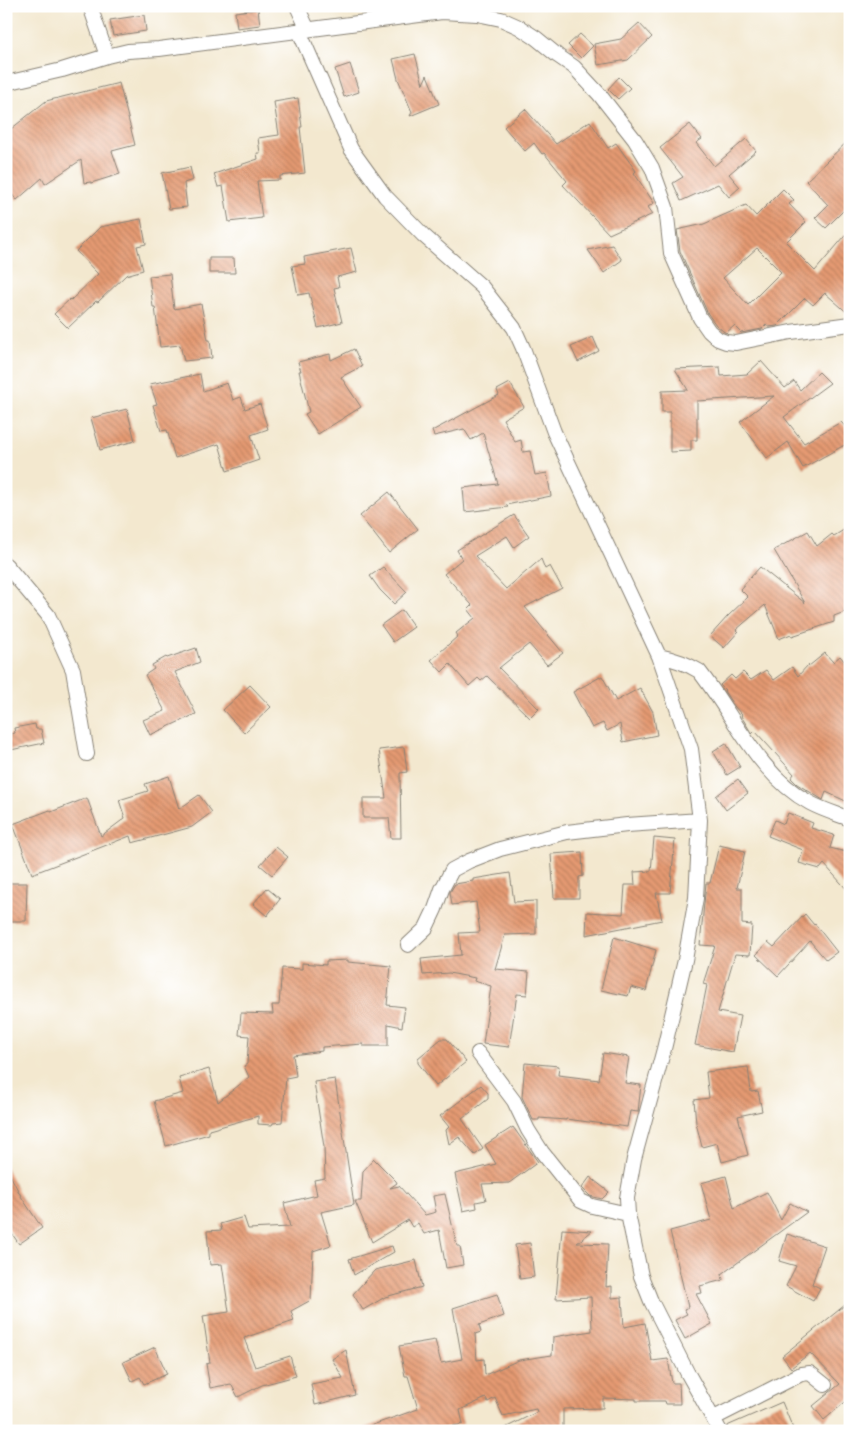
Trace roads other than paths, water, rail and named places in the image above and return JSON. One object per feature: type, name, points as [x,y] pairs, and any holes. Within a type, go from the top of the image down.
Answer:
[{"type":"street","points":[[90,6],[107,56]]},
{"type":"street","points":[[297,6],[304,30],[351,149],[385,196],[423,235],[482,287],[514,328],[554,432],[659,656],[691,749],[700,820],[696,898],[685,960],[631,1175],[627,1198],[628,1214],[641,1276],[651,1301],[687,1372],[717,1425],[801,1374],[810,1373],[825,1385]]},
{"type":"street","points":[[6,83],[62,70],[128,51],[159,49],[442,12],[477,14],[501,19],[519,27],[536,38],[574,67],[599,94],[635,140],[652,168],[666,207],[671,253],[700,318],[709,331],[718,339],[736,343],[791,332],[850,324]]},
{"type":"street","points":[[6,565],[48,615],[73,670],[88,754]]},
{"type":"street","points":[[659,656],[675,659],[699,671],[776,778],[810,803],[850,820]]},
{"type":"street","points":[[408,945],[426,928],[436,909],[442,888],[452,870],[469,861],[500,849],[567,832],[627,825],[700,820]]},
{"type":"street","points":[[478,1053],[514,1101],[528,1130],[542,1152],[581,1201],[592,1206],[628,1214]]}]
